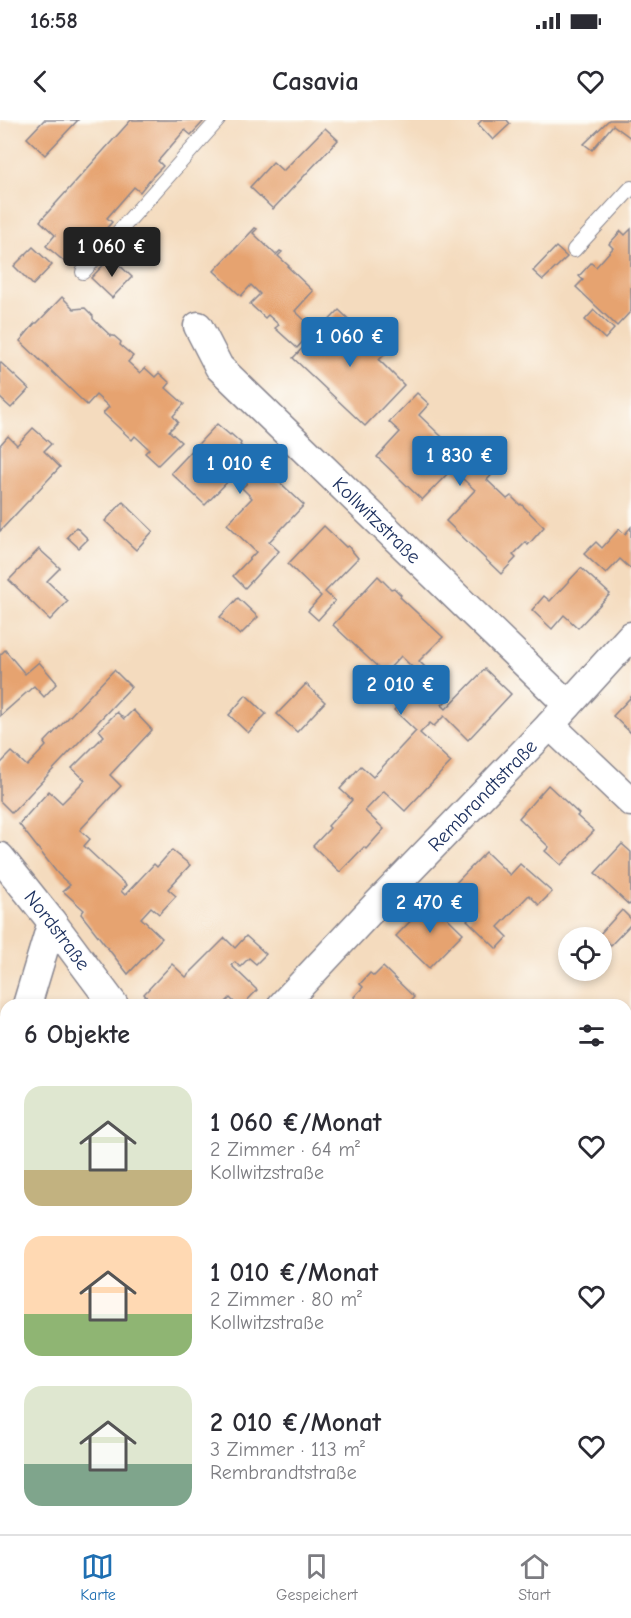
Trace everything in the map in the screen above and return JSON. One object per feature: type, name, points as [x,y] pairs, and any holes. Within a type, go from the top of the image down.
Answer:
[{"type":"street","name":"Kollwitzstraße","points":[[198,326],[219,367],[559,715],[631,802]]},
{"type":"street","name":"Rembrandtstraße","points":[[288,999],[559,715],[631,636]]},
{"type":"street","name":"Nordstraße","points":[[0,857],[110,999]]},
{"type":"street","points":[[29,999],[52,922]]},
{"type":"lane","points":[[83,272],[218,120]]},
{"type":"lane","points":[[574,250],[631,188]]},
{"type":"building","points":[[44,120],[78,120],[45,155],[27,138]]},
{"type":"building","points":[[131,120],[201,120],[203,122],[191,135],[185,130],[158,161],[163,166],[140,192],[134,187],[107,218],[112,222],[89,248],[83,244],[66,263],[46,246],[55,235],[40,221]]},
{"type":"building","points":[[482,120],[507,120],[510,124],[493,140],[478,124]]},
{"type":"building","points":[[609,120],[631,120],[631,138],[613,125],[592,150],[584,144]]},
{"type":"building","points":[[325,128],[338,140],[273,209],[250,187],[273,162],[283,171]]},
{"type":"building","points":[[255,228],[257,229],[253,233],[276,255],[282,252],[278,256],[313,291],[295,311],[314,329],[297,348],[275,328],[279,325],[268,315],[265,318],[250,304],[260,294],[251,285],[241,296],[214,271]]},
{"type":"building","points":[[631,229],[631,311],[617,326],[576,287],[583,280],[579,276],[591,263],[596,267],[613,248],[609,244],[621,231],[625,235]]},
{"type":"building","points":[[33,247],[52,265],[33,285],[14,266]]},
{"type":"building","points":[[556,247],[567,257],[543,280],[533,271]]},
{"type":"building","points":[[111,257],[132,277],[112,298],[91,278]]},
{"type":"building","points":[[62,297],[74,309],[85,308],[93,319],[121,342],[120,345],[133,356],[128,362],[140,373],[145,368],[155,377],[159,373],[170,383],[166,388],[184,404],[173,416],[178,422],[169,431],[181,442],[158,465],[145,453],[149,449],[135,436],[132,440],[103,413],[109,407],[96,395],[87,405],[20,341]]},
{"type":"building","points":[[339,310],[385,354],[379,360],[404,385],[365,426],[293,358]]},
{"type":"building","points":[[594,310],[614,329],[605,339],[585,320]]},
{"type":"building","points":[[0,362],[29,389],[11,408],[0,398]]},
{"type":"building","points":[[417,393],[429,404],[419,415],[462,456],[474,443],[499,467],[487,480],[507,499],[511,496],[521,504],[544,527],[528,545],[526,542],[513,555],[516,558],[501,574],[446,521],[475,490],[452,469],[422,500],[377,457],[400,432],[389,422]]},
{"type":"building","points":[[217,424],[241,443],[240,445],[252,456],[254,454],[265,463],[260,468],[271,478],[273,476],[304,505],[269,542],[279,551],[245,588],[233,576],[256,552],[227,524],[252,498],[242,488],[247,483],[236,473],[205,505],[171,473]]},
{"type":"building","points":[[33,428],[51,444],[44,451],[60,467],[0,531],[0,445],[8,436],[17,445]]},
{"type":"building","points":[[123,502],[153,531],[136,550],[105,521]]},
{"type":"building","points":[[324,526],[346,547],[348,546],[358,558],[325,592],[335,601],[318,620],[308,611],[321,596],[288,564]]},
{"type":"building","points":[[76,527],[88,539],[79,548],[67,537]]},
{"type":"building","points":[[631,527],[631,569],[620,559],[606,574],[584,554],[596,542],[602,548],[619,529],[625,534]]},
{"type":"building","points":[[39,549],[60,568],[47,581],[68,601],[50,620],[9,580]]},
{"type":"building","points":[[581,568],[610,594],[578,628],[564,615],[552,629],[532,610],[544,596],[550,601]]},
{"type":"building","points":[[378,576],[391,589],[394,588],[401,595],[400,597],[443,637],[419,661],[430,672],[423,679],[446,701],[442,705],[446,709],[485,669],[511,694],[468,740],[444,716],[434,726],[430,723],[420,733],[451,762],[405,811],[384,791],[365,811],[384,829],[340,872],[313,846],[352,800],[340,789],[361,766],[373,777],[416,731],[394,710],[411,692],[399,681],[412,667],[401,656],[388,670],[381,670],[333,625]]},
{"type":"building","points":[[238,598],[258,617],[240,635],[220,617]]},
{"type":"building","points":[[5,650],[25,674],[39,662],[57,683],[44,697],[34,686],[0,716],[0,655]]},
{"type":"building","points":[[114,670],[131,687],[12,813],[0,801],[0,764],[12,752],[27,766],[46,746],[44,743]]},
{"type":"building","points":[[306,684],[325,702],[297,732],[277,714]]},
{"type":"building","points":[[246,695],[266,714],[248,733],[229,715]]},
{"type":"building","points":[[631,697],[631,733],[613,716]]},
{"type":"building","points":[[133,710],[152,730],[110,775],[121,786],[80,830],[90,839],[84,846],[126,885],[121,891],[125,895],[154,864],[157,867],[172,850],[190,865],[168,889],[176,896],[159,914],[151,907],[141,918],[162,938],[128,974],[81,914],[84,910],[63,891],[70,885],[58,874],[19,824],[49,791],[62,803],[85,780],[72,768],[104,736],[99,730],[117,712],[124,719]]},
{"type":"building","points":[[548,785],[594,831],[561,865],[545,851],[549,847],[519,818]]},
{"type":"building","points":[[622,844],[631,852],[631,903],[629,905],[595,873]]},
{"type":"building","points":[[486,852],[510,875],[520,864],[552,892],[539,905],[529,895],[498,927],[508,937],[497,949],[467,920],[477,910],[452,887]]},
{"type":"building","points":[[430,901],[463,933],[429,968],[396,936]]},
{"type":"building","points":[[622,910],[631,919],[631,924],[612,944],[612,927],[606,927]]},
{"type":"building","points":[[246,936],[266,954],[256,964],[249,958],[240,967],[235,962],[231,965],[257,990],[249,999],[148,999],[144,994],[172,964],[186,977],[225,938],[235,948]]},
{"type":"building","points":[[383,967],[414,997],[412,999],[356,999],[354,997],[363,987],[360,984],[370,973],[374,976]]}]
